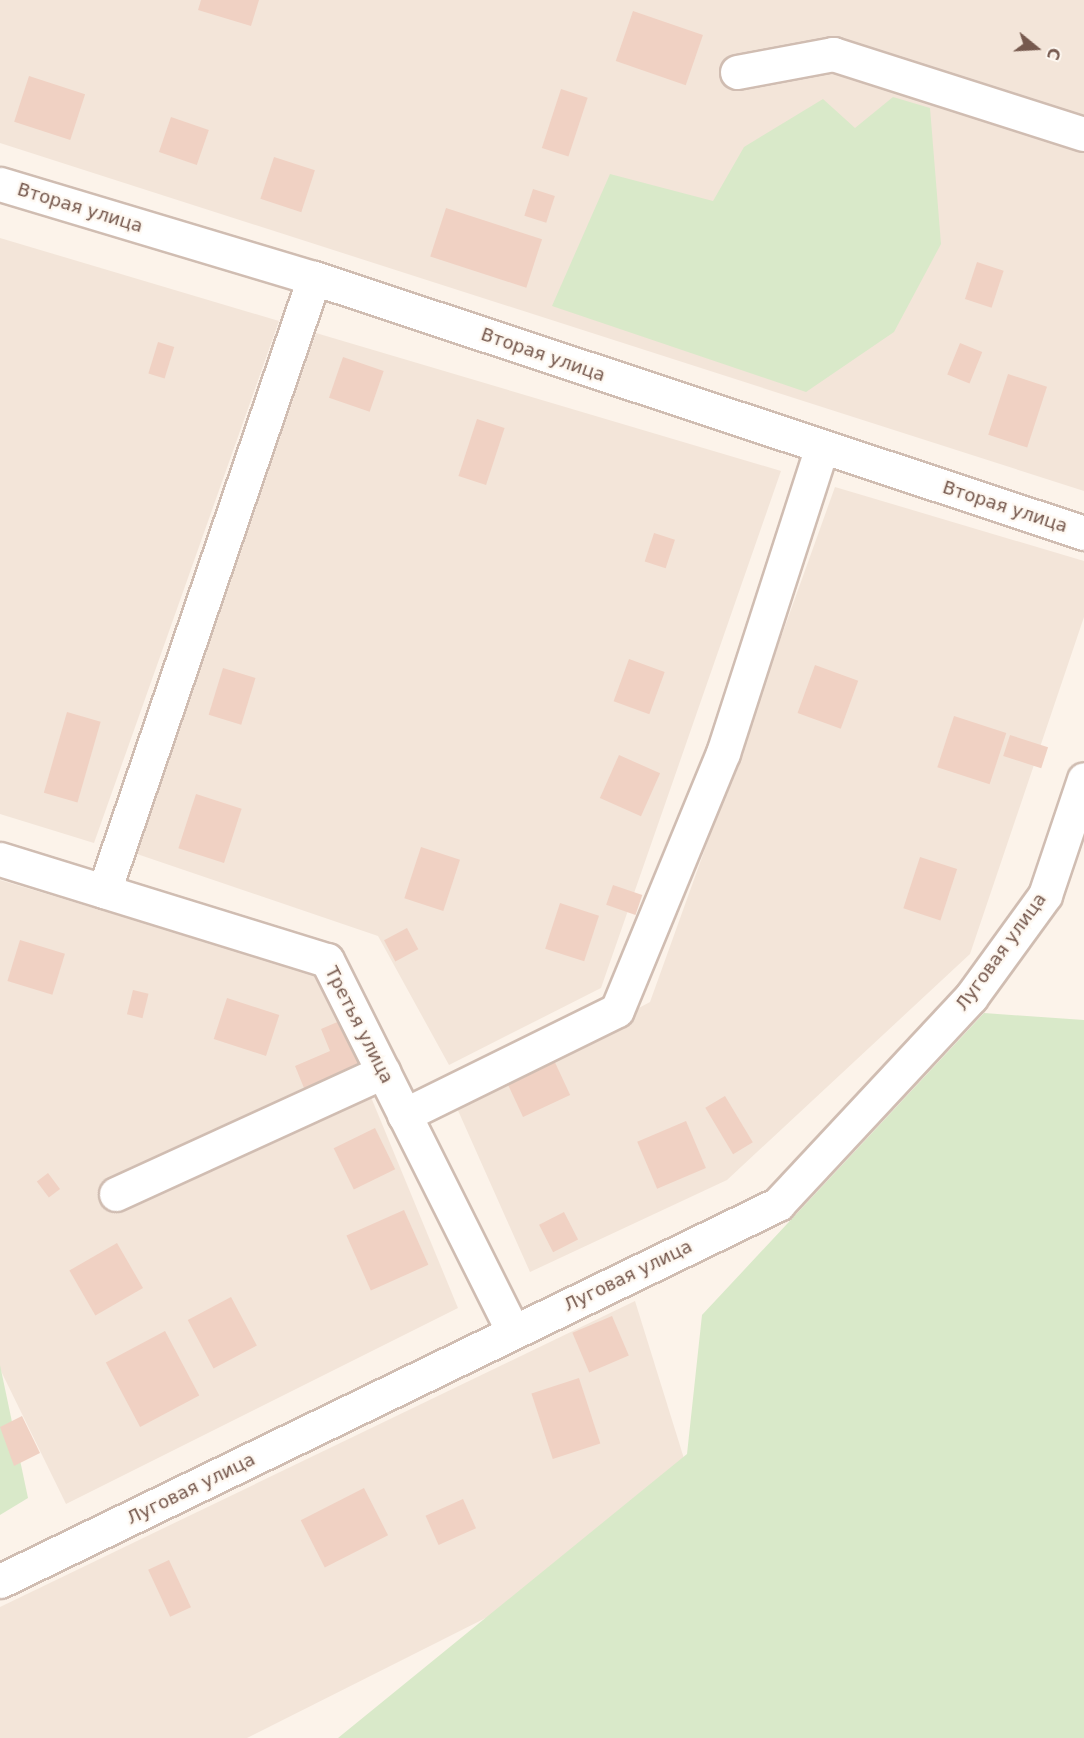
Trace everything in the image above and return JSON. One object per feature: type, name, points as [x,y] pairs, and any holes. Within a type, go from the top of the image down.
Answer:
[{"type":"street","points":[[737,72],[833,54],[1084,134]]},
{"type":"street","name":"Вторая улица","points":[[0,184],[314,278],[821,449],[1084,533]]},
{"type":"street","points":[[104,891],[314,278]]},
{"type":"street","points":[[404,1115],[617,1010],[723,753],[821,449]]},
{"type":"street","name":"Луговая улица","points":[[0,1581],[778,1204],[971,997],[1045,895],[1084,779]]},
{"type":"street","name":"Третья улица","points":[[0,859],[327,960],[513,1332]]},
{"type":"street","points":[[116,1194],[383,1072]]},
{"type":"shaded area","points":[[0,0],[1084,0],[1084,491],[0,143]]},
{"type":"shaded area","points":[[0,238],[279,321],[94,843],[0,814]]},
{"type":"shaded area","points":[[316,333],[781,471],[601,988],[449,1065],[378,936],[137,854]]},
{"type":"shaded area","points":[[835,487],[1084,561],[1084,617],[970,954],[727,1180],[530,1272],[456,1106],[650,1002]]},
{"type":"shaded area","points":[[0,880],[321,976],[458,1308],[66,1504],[0,1369]]},
{"type":"shaded area","points":[[635,1301],[700,1510],[247,1738],[0,1738],[0,1607]]},
{"type":"green space","points":[[893,97],[930,108],[941,244],[894,332],[806,392],[552,306],[610,174],[713,201],[744,147],[823,99],[855,128]]},
{"type":"green space","points":[[984,1013],[1084,1020],[1084,1738],[338,1738],[687,1454],[702,1315]]},
{"type":"green space","points":[[0,1365],[28,1498],[0,1515]]},
{"type":"building","points":[[201,0],[259,0],[251,26],[198,10]]},
{"type":"building","points":[[633,11],[703,35],[686,85],[616,61]]},
{"type":"building","points":[[29,76],[85,94],[70,140],[14,122]]},
{"type":"building","points":[[561,89],[588,98],[568,157],[542,148]]},
{"type":"building","points":[[171,117],[209,130],[197,165],[159,152]]},
{"type":"building","points":[[274,157],[315,170],[301,212],[260,199]]},
{"type":"building","points":[[533,189],[555,196],[546,223],[524,216]]},
{"type":"building","points":[[446,208],[542,239],[526,288],[430,257]]},
{"type":"building","points":[[977,262],[1004,271],[992,308],[965,299]]},
{"type":"building","points":[[158,342],[174,347],[165,379],[148,374]]},
{"type":"building","points":[[960,343],[982,352],[970,384],[947,375]]},
{"type":"building","points":[[343,357],[384,371],[370,412],[329,398]]},
{"type":"building","points":[[1008,374],[1047,387],[1027,448],[988,435]]},
{"type":"building","points":[[477,419],[505,428],[486,485],[458,476]]},
{"type":"building","points":[[654,533],[675,540],[666,568],[645,562]]},
{"type":"building","points":[[629,659],[665,672],[649,714],[614,701]]},
{"type":"building","points":[[815,665],[858,681],[841,729],[798,713]]},
{"type":"building","points":[[223,668],[256,678],[241,725],[209,715]]},
{"type":"building","points":[[67,712],[101,722],[77,802],[44,793]]},
{"type":"building","points":[[954,716],[1006,733],[990,784],[937,767]]},
{"type":"building","points":[[1010,735],[1048,747],[1041,768],[1003,756]]},
{"type":"building","points":[[619,755],[660,773],[641,816],[600,798]]},
{"type":"building","points":[[196,794],[242,809],[224,863],[178,848]]},
{"type":"building","points":[[421,847],[460,860],[443,911],[404,898]]},
{"type":"building","points":[[920,857],[957,869],[940,920],[903,908]]},
{"type":"building","points":[[613,885],[642,895],[635,915],[606,905]]},
{"type":"building","points":[[560,903],[599,916],[584,961],[545,949]]},
{"type":"building","points":[[407,928],[418,949],[395,961],[384,940]]},
{"type":"building","points":[[20,940],[65,954],[52,995],[7,981]]},
{"type":"building","points":[[133,990],[149,994],[142,1018],[127,1014]]},
{"type":"building","points":[[227,998],[279,1015],[266,1056],[214,1039]]},
{"type":"building","points":[[342,1020],[361,1063],[304,1088],[295,1066],[330,1051],[321,1029]]},
{"type":"building","points":[[552,1056],[570,1095],[523,1117],[505,1078]]},
{"type":"building","points":[[725,1096],[753,1142],[733,1154],[705,1108]]},
{"type":"building","points":[[686,1121],[706,1168],[657,1189],[637,1142]]},
{"type":"building","points":[[375,1128],[395,1169],[354,1190],[334,1148]]},
{"type":"building","points":[[48,1173],[60,1189],[49,1197],[37,1181]]},
{"type":"building","points":[[404,1210],[428,1265],[371,1290],[346,1236]]},
{"type":"building","points":[[564,1212],[578,1240],[553,1252],[539,1225]]},
{"type":"building","points":[[117,1243],[143,1288],[95,1316],[69,1270]]},
{"type":"building","points":[[231,1297],[257,1346],[214,1369],[188,1320]]},
{"type":"building","points":[[612,1316],[629,1356],[589,1372],[572,1333]]},
{"type":"building","points":[[165,1331],[199,1395],[140,1427],[106,1362]]},
{"type":"building","points":[[579,1378],[600,1444],[553,1459],[531,1393]]},
{"type":"building","points":[[22,1416],[40,1453],[14,1466],[0,1427]]},
{"type":"building","points":[[364,1488],[388,1535],[325,1567],[301,1520]]},
{"type":"building","points":[[463,1499],[476,1528],[439,1545],[426,1516]]},
{"type":"building","points":[[169,1560],[191,1607],[170,1617],[148,1570]]}]
